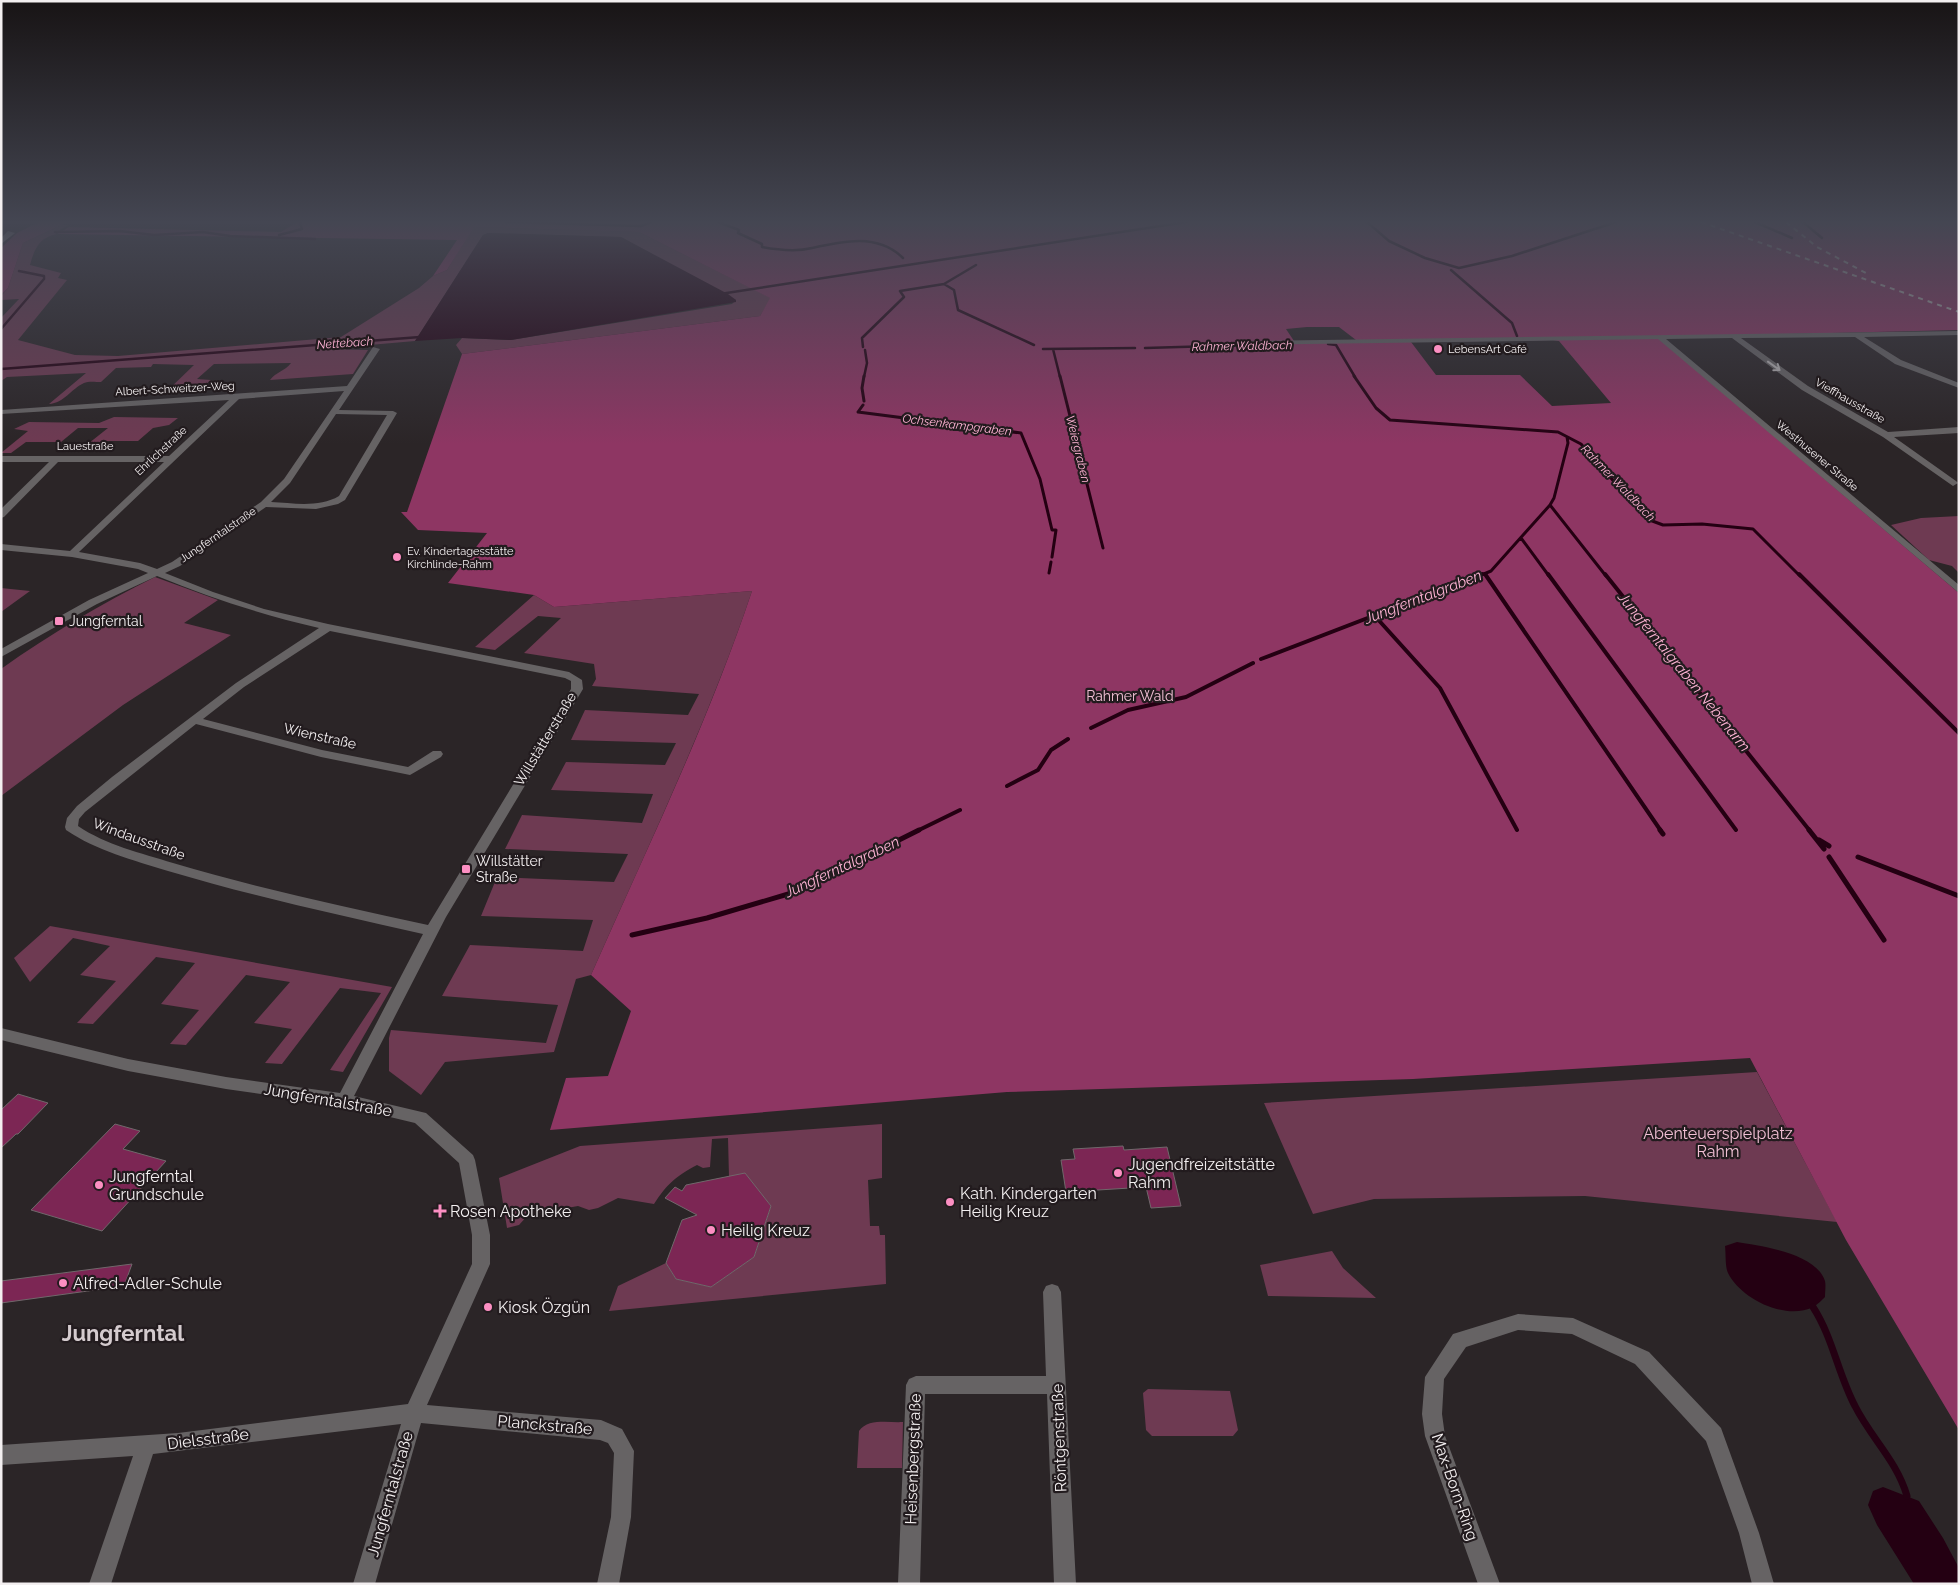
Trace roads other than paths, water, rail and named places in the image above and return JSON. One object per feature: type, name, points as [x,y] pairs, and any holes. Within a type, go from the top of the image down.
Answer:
[{"type":"street","points":[[1244,343],[1652,337],[1661,339],[1959,333]]},
{"type":"street","points":[[1857,335],[1898,362],[1959,386]]},
{"type":"street","name":"Vieffhausstraße","points":[[1735,337],[1820,398],[1886,435],[1953,484]]},
{"type":"street","name":"Westhusener Straße","points":[[1661,339],[1959,590]]},
{"type":"street","name":"Jungferntalstraße","points":[[1,654],[93,602],[176,564],[264,504],[287,481],[376,349]]},
{"type":"street","name":"Albert-Schweitzer-Weg","points":[[1,412],[351,388]]},
{"type":"street","name":"Ehrlichstraße","points":[[72,554],[169,459],[237,397]]},
{"type":"street","points":[[264,504],[326,505],[337,502],[342,498],[393,413],[334,412]]},
{"type":"street","points":[[1886,435],[1959,430]]},
{"type":"street","points":[[1,515],[57,458]]},
{"type":"street","name":"Lauestraße","points":[[1,459],[169,459]]},
{"type":"street","points":[[1,547],[72,554],[140,566],[155,573]]},
{"type":"street","name":"Willstätterstraße","points":[[155,573],[209,594],[261,611],[328,627],[569,675],[576,680],[577,689],[476,852],[431,931],[344,1100]]},
{"type":"street","name":"Windausstraße","points":[[328,627],[255,674],[194,720],[80,809],[72,818],[71,827],[80,834],[199,876],[273,896],[431,931]]},
{"type":"street","name":"Wienstraße","points":[[194,720],[321,753],[410,771],[437,754]]},
{"type":"street","name":"Jungferntalstraße","points":[[1,1034],[167,1073],[344,1100],[420,1118],[467,1160],[481,1235],[481,1264],[414,1413],[364,1584]]},
{"type":"street","name":"Röntgenstraße","points":[[1052,1292],[1065,1584]]},
{"type":"street","name":"Max-Born-Ring","points":[[1489,1584],[1434,1436],[1432,1414],[1435,1377],[1460,1340],[1518,1322],[1573,1326],[1642,1358],[1714,1435],[1749,1533],[1763,1584]]},
{"type":"street","name":"Heisenbergstraße","points":[[908,1584],[916,1385],[1056,1385]]},
{"type":"street","name":"Dielsstraße","points":[[1,1455],[146,1446],[414,1413]]},
{"type":"street","name":"Planckstraße","points":[[414,1413],[602,1430],[615,1436],[624,1451],[621,1517],[608,1584]]},
{"type":"street","points":[[100,1584],[146,1446]]},
{"type":"waterway","points":[[1,329],[29,296]]},
{"type":"waterway","name":"Ochsenkampgraben","points":[[863,347],[862,338],[903,296]]},
{"type":"waterway","name":"Rahmer Waldbach","points":[[955,296],[958,310],[1034,345]]},
{"type":"waterway","points":[[1481,296],[1512,323],[1517,336]]},
{"type":"waterway","name":"Nettebach","points":[[1,369],[420,337]]},
{"type":"waterway","name":"Rahmer Waldbach","points":[[1328,344],[1336,345],[1355,377]]},
{"type":"waterway","name":"Rahmer Waldbach","points":[[1145,348],[1248,345]]},
{"type":"waterway","name":"Rahmer Waldbach","points":[[1256,345],[1276,345]]},
{"type":"waterway","name":"Rahmer Waldbach","points":[[1043,349],[1135,348]]},
{"type":"waterway","name":"Weiergraben","points":[[1053,349],[1060,377]]},
{"type":"waterway","name":"Ochsenkampgraben","points":[[864,377],[867,363],[865,350]]},
{"type":"waterway","name":"Ochsenkampgraben","points":[[864,376],[862,388],[864,401]]},
{"type":"waterway","name":"Weiergraben","points":[[1060,376],[1103,548]]},
{"type":"waterway","name":"Rahmer Waldbach","points":[[1354,376],[1376,408],[1390,420],[1558,432],[1581,444],[1647,519],[1663,525],[1702,524],[1753,529],[1800,576]]},
{"type":"waterway","name":"Ochsenkampgraben","points":[[863,405],[858,412],[1021,433],[1040,479],[1052,530],[1056,530],[1052,557]]},
{"type":"waterway","name":"Jungferntalgraben","points":[[1550,505],[1554,498],[1568,443],[1567,437]]},
{"type":"waterway","name":"Jungferntalgraben","points":[[1479,576],[1491,571],[1550,505]]},
{"type":"waterway","name":"Jungferntalgraben Nebenarm","points":[[1550,505],[1606,576]]},
{"type":"waterway","name":"Jungferntalgraben Nebenarm","points":[[1521,538],[1549,576]]},
{"type":"waterway","name":"Ochsenkampgraben","points":[[1049,573],[1051,562]]},
{"type":"waterway","name":"Jungferntalgraben","points":[[1374,615],[1482,574]]},
{"type":"waterway","name":"Jungferntalgraben Nebenarm","points":[[1485,574],[1661,831]]},
{"type":"waterway","name":"Jungferntalgraben Nebenarm","points":[[1548,574],[1736,830]]},
{"type":"waterway","name":"Jungferntalgraben Nebenarm","points":[[1605,574],[1810,831]]},
{"type":"waterway","name":"Rahmer Waldbach","points":[[1799,574],[1959,733]]},
{"type":"waterway","name":"Jungferntalgraben","points":[[1261,659],[1374,615]]},
{"type":"waterway","name":"Jungferntalgraben Nebenarm","points":[[1374,615],[1440,688],[1517,830]]},
{"type":"waterway","name":"Jungferntalgraben","points":[[1091,728],[1128,710],[1186,697],[1253,663]]},
{"type":"waterway","name":"Jungferntalgraben","points":[[1007,786],[1038,770],[1051,750],[1068,739]]},
{"type":"waterway","name":"Jungferntalgraben","points":[[917,831],[960,810]]},
{"type":"waterway","name":"Jungferntalgraben Nebenarm","points":[[1660,830],[1663,834]]},
{"type":"waterway","name":"Jungferntalgraben Nebenarm","points":[[1809,830],[1824,849]]},
{"type":"waterway","name":"Jungferntalgraben","points":[[632,935],[707,918],[795,892],[917,831]]},
{"type":"waterway","name":"Jungferntalgraben Nebenarm","points":[[1819,840],[1829,846]]},
{"type":"waterway","name":"Jungferntalgraben Nebenarm","points":[[1829,857],[1884,940]]},
{"type":"waterway","name":"Jungferntalgraben Nebenarm","points":[[1858,857],[1959,896]]},
{"type":"waterway","points":[[1813,1307],[1826,1331],[1849,1394],[1861,1418],[1897,1472],[1907,1496]]},
{"type":"railway","points":[[1913,296],[1959,312]]},
{"type":"place","name":"LebensArt Café","points":[[1438,349]]},
{"type":"place","name":"Ev. Kindertagesstätte Kirchlinde-Rahm","points":[[397,557]]},
{"type":"place","name":"Jungferntal","points":[[59,621]]},
{"type":"place","name":"Willstätter Straße","points":[[466,869]]},
{"type":"place","name":"Jugendfreizeitstätte Rahm","points":[[1118,1173]]},
{"type":"place","name":"Jungferntal Grundschule","points":[[99,1185]]},
{"type":"place","name":"Kath. Kindergarten Heilig Kreuz","points":[[950,1202]]},
{"type":"place","name":"Rosen Apotheke","points":[[440,1211]]},
{"type":"place","name":"Heilig Kreuz","points":[[711,1230]]},
{"type":"place","name":"Alfred-Adler-Schule","points":[[63,1283]]},
{"type":"place","name":"Kiosk Özgün","points":[[488,1307]]},
{"type":"district","name":"Jungferntal","points":[[123,1333]]},
{"type":"park label","name":"Rahmer Wald","points":[[1130,696]]},
{"type":"park label","name":"Abenteuerspielplatz Rahm","points":[[1718,1142]]}]
